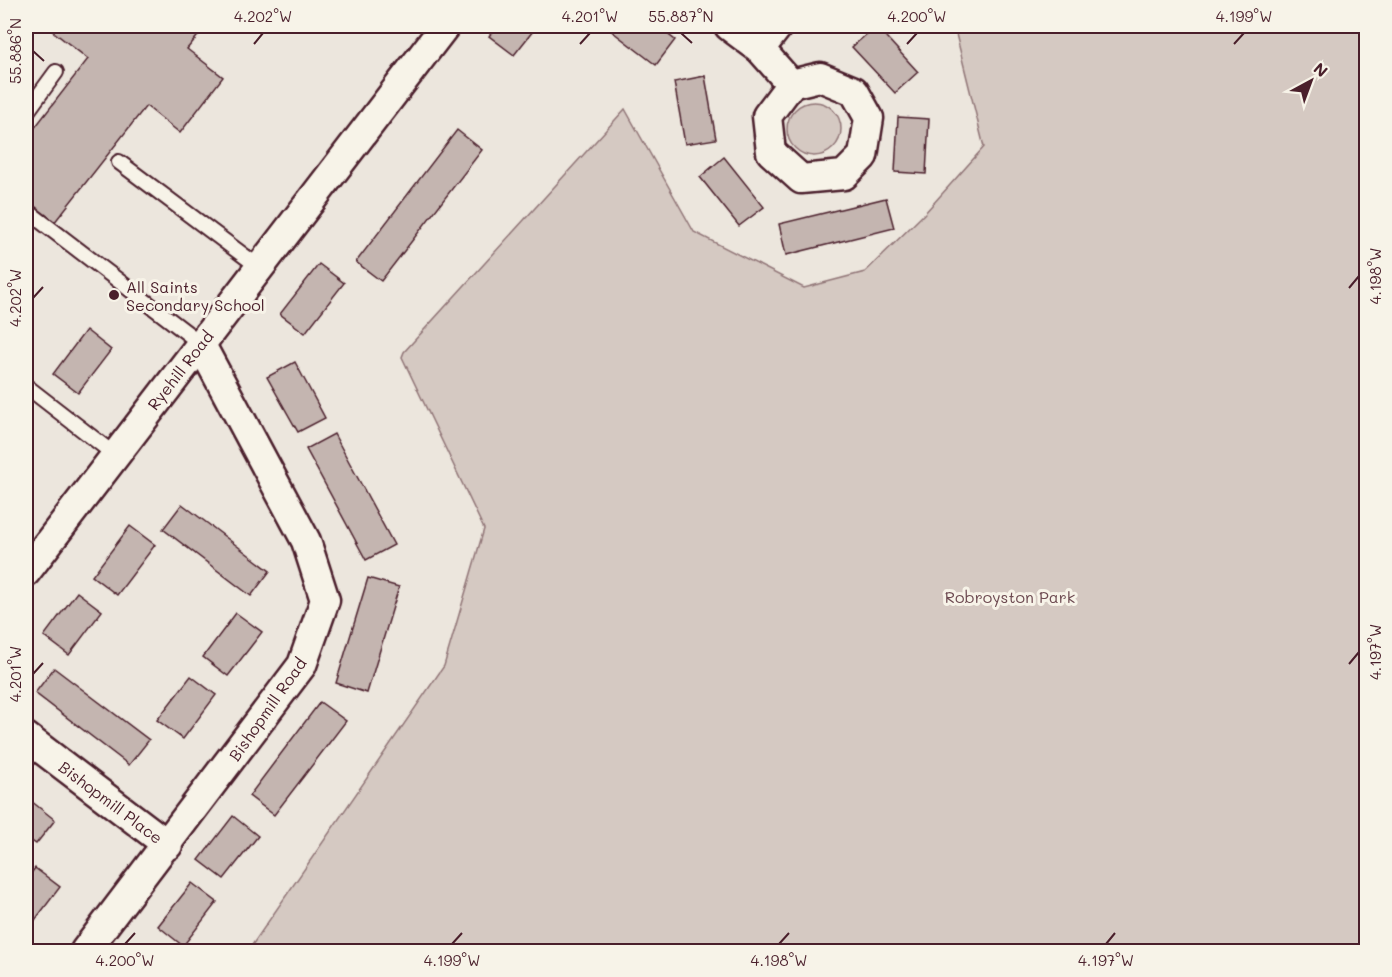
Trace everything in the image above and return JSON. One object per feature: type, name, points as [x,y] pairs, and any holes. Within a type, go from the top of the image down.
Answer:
[{"type":"street","points":[[729,26],[760,49],[792,84]]},
{"type":"street","points":[[760,49],[778,26]]},
{"type":"street","name":"Ryehill Road","points":[[26,572],[260,267],[439,28]]},
{"type":"street","name":"Bishopmill Road","points":[[85,951],[168,845],[302,665],[325,600],[306,541],[201,344]]},
{"type":"street","name":"Bishopmill Place","points":[[26,737],[168,845]]},
{"type":"lane","points":[[26,113],[56,72]]},
{"type":"lane","points":[[119,162],[260,267]]},
{"type":"lane","points":[[26,210],[201,344]]},
{"type":"lane","points":[[26,386],[115,455]]},
{"type":"green space","name":"Robroyston Park","points":[[954,26],[1366,26],[1366,951],[248,951],[444,666],[484,529],[402,357],[404,352],[625,109],[694,232],[804,288],[865,272],[924,214],[984,147]]},
{"type":"green space","points":[[814,102],[824,104],[833,110],[839,119],[841,129],[839,139],[833,148],[824,154],[814,156],[804,154],[795,148],[789,139],[787,129],[789,119],[795,110],[804,104]]},
{"type":"building","points":[[46,26],[206,26],[187,49],[223,77],[180,133],[146,106],[54,223],[26,201],[26,139],[88,59]]},
{"type":"building","points":[[497,26],[537,26],[514,55],[489,36]]},
{"type":"building","points":[[605,26],[657,26],[675,40],[656,65]]},
{"type":"building","points":[[876,26],[918,72],[895,93],[852,47]]},
{"type":"building","points":[[705,76],[716,139],[685,144],[674,82]]},
{"type":"building","points":[[898,117],[929,119],[926,174],[895,172]]},
{"type":"building","points":[[457,130],[482,150],[381,281],[356,262]]},
{"type":"building","points":[[724,157],[764,207],[739,226],[700,177]]},
{"type":"building","points":[[886,198],[894,228],[786,255],[779,224]]},
{"type":"building","points":[[319,264],[344,283],[305,333],[280,314]]},
{"type":"building","points":[[86,330],[111,350],[78,393],[53,374]]},
{"type":"building","points":[[295,362],[325,418],[298,432],[267,377]]},
{"type":"building","points":[[334,434],[394,545],[366,560],[306,449]]},
{"type":"building","points":[[182,504],[270,571],[251,596],[163,529]]},
{"type":"building","points":[[130,526],[155,545],[117,595],[92,576]]},
{"type":"building","points":[[368,578],[399,587],[367,693],[336,683]]},
{"type":"building","points":[[77,592],[102,611],[69,655],[44,636]]},
{"type":"building","points":[[236,613],[262,632],[228,676],[203,657]]},
{"type":"building","points":[[54,668],[149,740],[129,765],[35,693]]},
{"type":"building","points":[[191,676],[216,695],[183,739],[157,720]]},
{"type":"building","points":[[320,702],[346,721],[274,815],[249,796]]},
{"type":"building","points":[[26,797],[55,820],[36,844],[26,837]]},
{"type":"building","points":[[233,816],[258,836],[224,879],[199,860]]},
{"type":"building","points":[[35,868],[60,887],[26,932],[26,880]]},
{"type":"building","points":[[192,883],[217,902],[183,946],[158,926]]},
{"type":"place","name":"All Saints Secondary School","points":[[114,295]]}]
